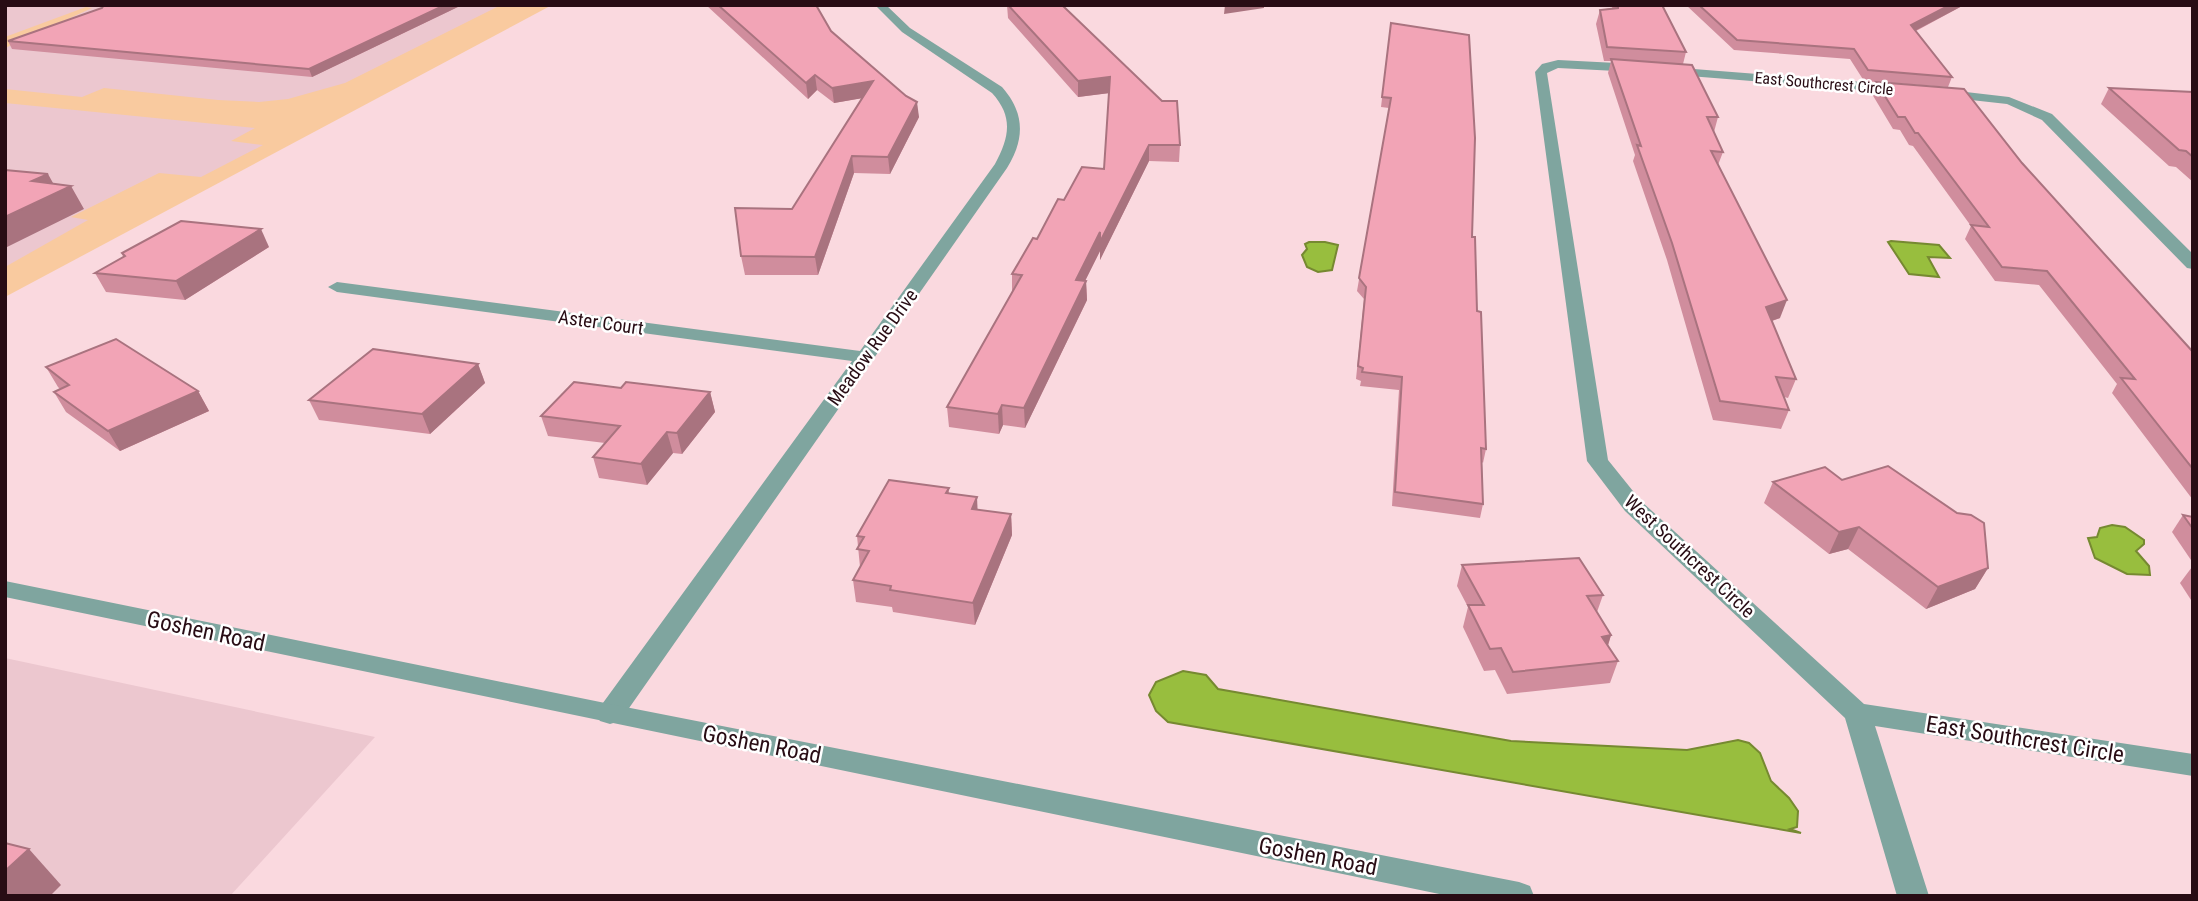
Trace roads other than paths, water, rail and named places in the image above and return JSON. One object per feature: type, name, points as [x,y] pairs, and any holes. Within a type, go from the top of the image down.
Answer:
[{"type":"street","name":"Meadow Rue Drive","points":[[610,714],[1002,165],[1013,143],[1014,119],[1000,92],[906,30],[880,5]]},
{"type":"street","name":"East Southcrest Circle","points":[[1558,64],[1920,91],[1998,98],[2019,103],[2040,113],[2193,264]]},
{"type":"street","name":"West Southcrest Circle","points":[[1558,64],[1546,66],[1541,72],[1598,461],[1633,506],[1857,713]]},
{"type":"street","name":"Aster Court","points":[[337,287],[865,357]]},
{"type":"street","name":"Goshen Road","points":[[5,589],[610,714],[1519,896]]},
{"type":"street","name":"East Southcrest Circle","points":[[1857,713],[2193,765]]},
{"type":"street","points":[[1857,713],[1913,896]]}]
